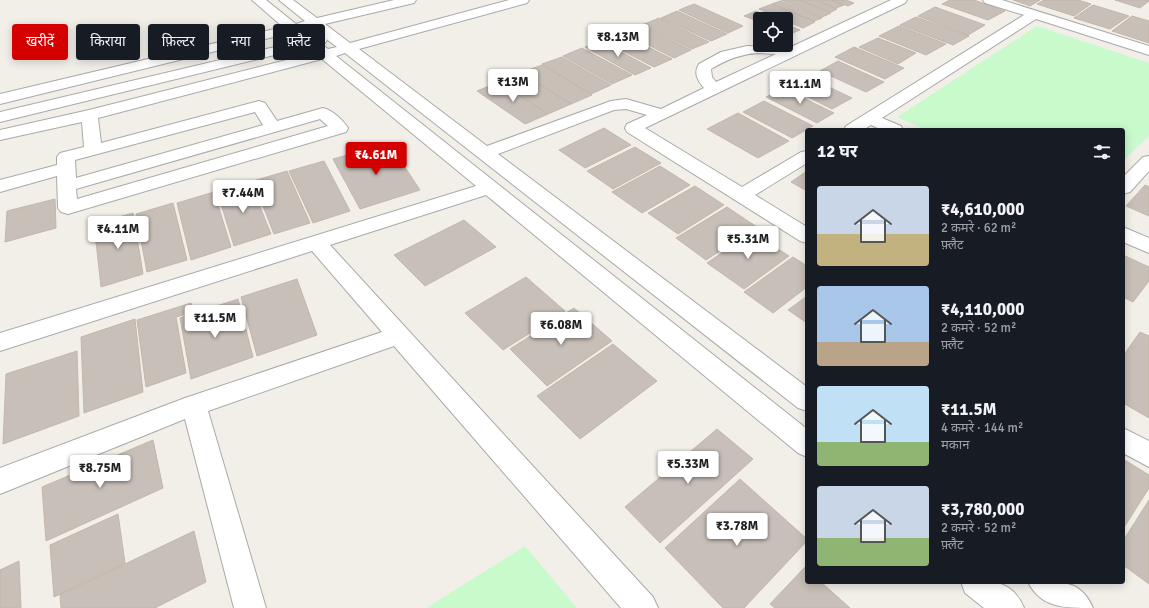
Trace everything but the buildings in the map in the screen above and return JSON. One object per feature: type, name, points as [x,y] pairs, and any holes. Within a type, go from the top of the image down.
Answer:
[{"type":"street","points":[[258,0],[288,24]]},
{"type":"street","points":[[285,0],[307,24]]},
{"type":"street","points":[[325,37],[410,0]]},
{"type":"street","points":[[379,25],[478,0]]},
{"type":"street","points":[[325,39],[348,40],[523,0]]},
{"type":"street","points":[[872,0],[887,7]]},
{"type":"street","points":[[805,235],[633,128],[901,0]]},
{"type":"street","points":[[989,0],[1149,51]]},
{"type":"street","points":[[855,128],[1034,15]]},
{"type":"street","points":[[0,99],[273,34]]},
{"type":"street","points":[[348,40],[485,153],[805,399]]},
{"type":"street","points":[[325,43],[490,188],[805,443]]},
{"type":"street","points":[[715,90],[706,81],[703,75],[704,67],[716,59],[730,53],[756,48],[794,52]]},
{"type":"street","points":[[0,117],[273,51]]},
{"type":"street","points":[[0,135],[90,114],[273,55]]},
{"type":"street","points":[[485,153],[610,106],[626,104],[662,114]]},
{"type":"street","points":[[0,186],[67,177],[273,128],[323,113],[340,128],[68,208],[67,177],[66,157],[259,106],[273,128]]},
{"type":"street","points":[[90,114],[93,150]]},
{"type":"street","points":[[871,119],[891,128]]},
{"type":"street","points":[[742,195],[805,157]]},
{"type":"street","points":[[1125,186],[1149,161]]},
{"type":"street","points":[[0,342],[490,188]]},
{"type":"street","points":[[1125,235],[1149,246]]},
{"type":"street","points":[[316,243],[642,608]]},
{"type":"street","points":[[0,481],[194,405],[398,335]]},
{"type":"street","points":[[194,405],[250,608]]},
{"type":"street","points":[[1125,440],[1149,455]]},
{"type":"street","points":[[978,584],[1008,608]]},
{"type":"street","points":[[1046,584],[1077,608]]},
{"type":"green space","points":[[1037,26],[1149,63],[1149,136],[1125,159],[1125,128],[922,128],[897,117]]},
{"type":"green space","points":[[525,546],[577,608],[426,608]]}]
